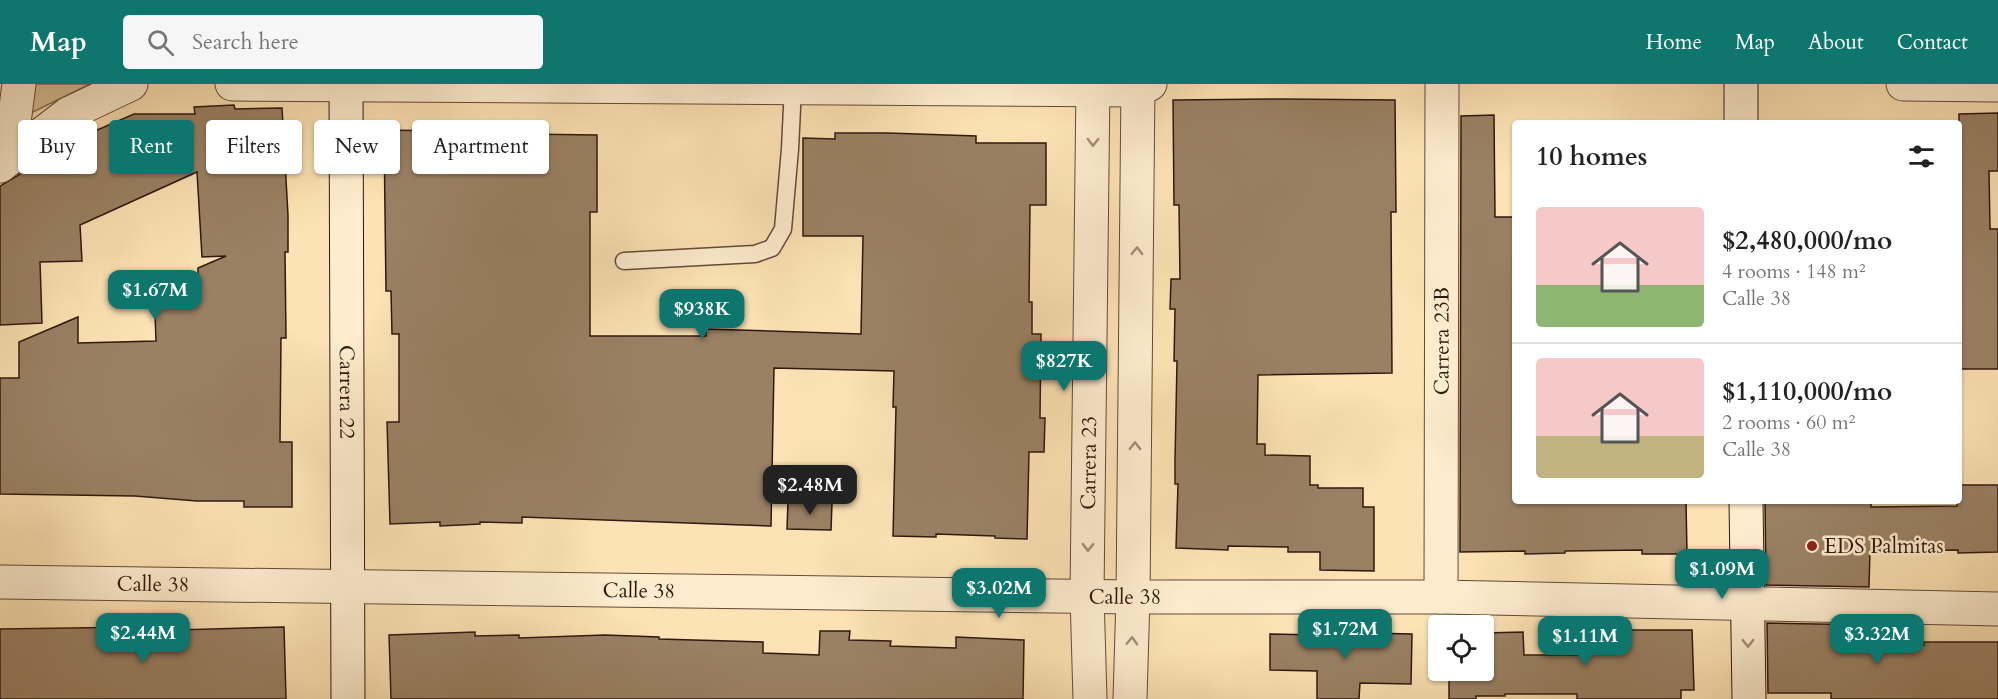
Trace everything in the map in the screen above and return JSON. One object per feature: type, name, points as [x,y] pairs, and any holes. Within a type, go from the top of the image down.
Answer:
[{"type":"street","points":[[0,165],[15,115],[19,84]]},
{"type":"street","points":[[0,165],[68,114],[131,84]]},
{"type":"street","points":[[232,84],[1142,86],[1130,699]]},
{"type":"street","name":"Carrera 23B","points":[[1441,597],[1442,84]]},
{"type":"street","points":[[1741,84],[1742,120]]},
{"type":"street","points":[[1903,84],[1998,85]]},
{"type":"street","name":"Carrera 22","points":[[346,85],[348,699]]},
{"type":"street","name":"Carrera 23","points":[[1090,699],[1087,595],[1093,87]]},
{"type":"street","points":[[1746,504],[1749,699]]},
{"type":"street","name":"Calle 38","points":[[0,582],[1133,597],[1441,597],[1998,609]]},
{"type":"lane","points":[[624,261],[755,254],[772,248],[783,229],[793,87]]},
{"type":"shaded area","points":[[32,84],[90,84],[25,116]]},
{"type":"building","points":[[1173,100],[1395,100],[1396,212],[1391,212],[1392,373],[1258,375],[1257,444],[1265,444],[1265,455],[1310,456],[1310,485],[1318,485],[1318,488],[1363,488],[1363,507],[1374,507],[1374,571],[1320,570],[1320,552],[1288,552],[1288,547],[1228,546],[1228,550],[1176,548],[1177,361],[1174,361],[1175,309],[1170,309],[1171,279],[1180,279],[1179,205],[1174,205]]},
{"type":"building","points":[[234,105],[235,109],[282,108],[283,120],[206,120],[206,174],[286,174],[288,252],[285,252],[286,338],[281,338],[280,442],[292,442],[292,507],[244,507],[244,501],[197,501],[135,496],[0,494],[0,378],[19,378],[19,342],[78,317],[78,343],[156,341],[154,286],[181,275],[198,274],[198,268],[226,256],[202,257],[197,172],[194,173],[194,120],[120,120],[134,114],[195,114],[194,107]]},
{"type":"building","points":[[1998,113],[1998,171],[1989,171],[1990,229],[1998,229],[1998,369],[1962,369],[1962,120],[1959,120],[1959,114]]},
{"type":"building","points":[[1494,115],[1495,217],[1512,217],[1512,504],[1686,504],[1687,554],[1642,554],[1642,550],[1525,554],[1525,551],[1460,552],[1461,116]]},
{"type":"building","points":[[109,125],[109,174],[193,174],[80,225],[82,261],[40,262],[42,323],[0,325],[0,186],[20,174],[97,174],[97,130]]},
{"type":"building","points":[[400,130],[412,130],[412,174],[549,174],[549,134],[597,135],[597,212],[590,212],[590,336],[706,336],[706,329],[861,334],[863,236],[803,236],[803,138],[835,139],[835,133],[888,133],[976,136],[976,143],[1046,143],[1046,205],[1030,205],[1029,302],[1032,302],[1032,334],[1041,334],[1040,418],[1045,418],[1044,452],[1029,452],[1027,539],[936,534],[936,537],[893,536],[896,407],[893,407],[894,371],[774,368],[771,526],[522,517],[522,523],[480,522],[480,524],[440,526],[440,522],[390,524],[387,422],[399,422],[399,334],[392,334],[391,291],[386,291],[385,174],[400,174]]},
{"type":"building","points":[[1962,485],[1998,485],[1998,552],[1870,551],[1869,587],[1766,585],[1765,504],[1871,504],[1871,507],[1957,506],[1962,504]]},
{"type":"building","points":[[788,502],[832,503],[831,530],[787,529]]},
{"type":"building","points":[[1767,623],[1868,625],[1868,645],[1998,642],[1998,699],[1831,699],[1831,693],[1768,693]]},
{"type":"building","points":[[141,627],[141,631],[284,627],[286,699],[0,699],[0,629]]},
{"type":"building","points":[[1583,630],[1692,630],[1694,690],[1681,690],[1681,699],[1577,699],[1577,694],[1505,694],[1505,696],[1476,696],[1476,699],[1449,699],[1449,681],[1494,681],[1494,633],[1523,632],[1524,655],[1583,655]]},
{"type":"building","points":[[820,631],[850,631],[849,640],[891,641],[890,646],[956,648],[956,637],[1024,640],[1023,699],[391,699],[389,635],[475,632],[475,636],[519,635],[519,638],[605,635],[659,637],[659,639],[763,642],[763,653],[819,655]]},
{"type":"building","points":[[1318,632],[1412,634],[1411,684],[1360,683],[1359,699],[1317,699],[1317,671],[1270,670],[1270,634],[1318,635]]},
{"type":"place","name":"EDS Palmitas","points":[[1812,546]]}]
